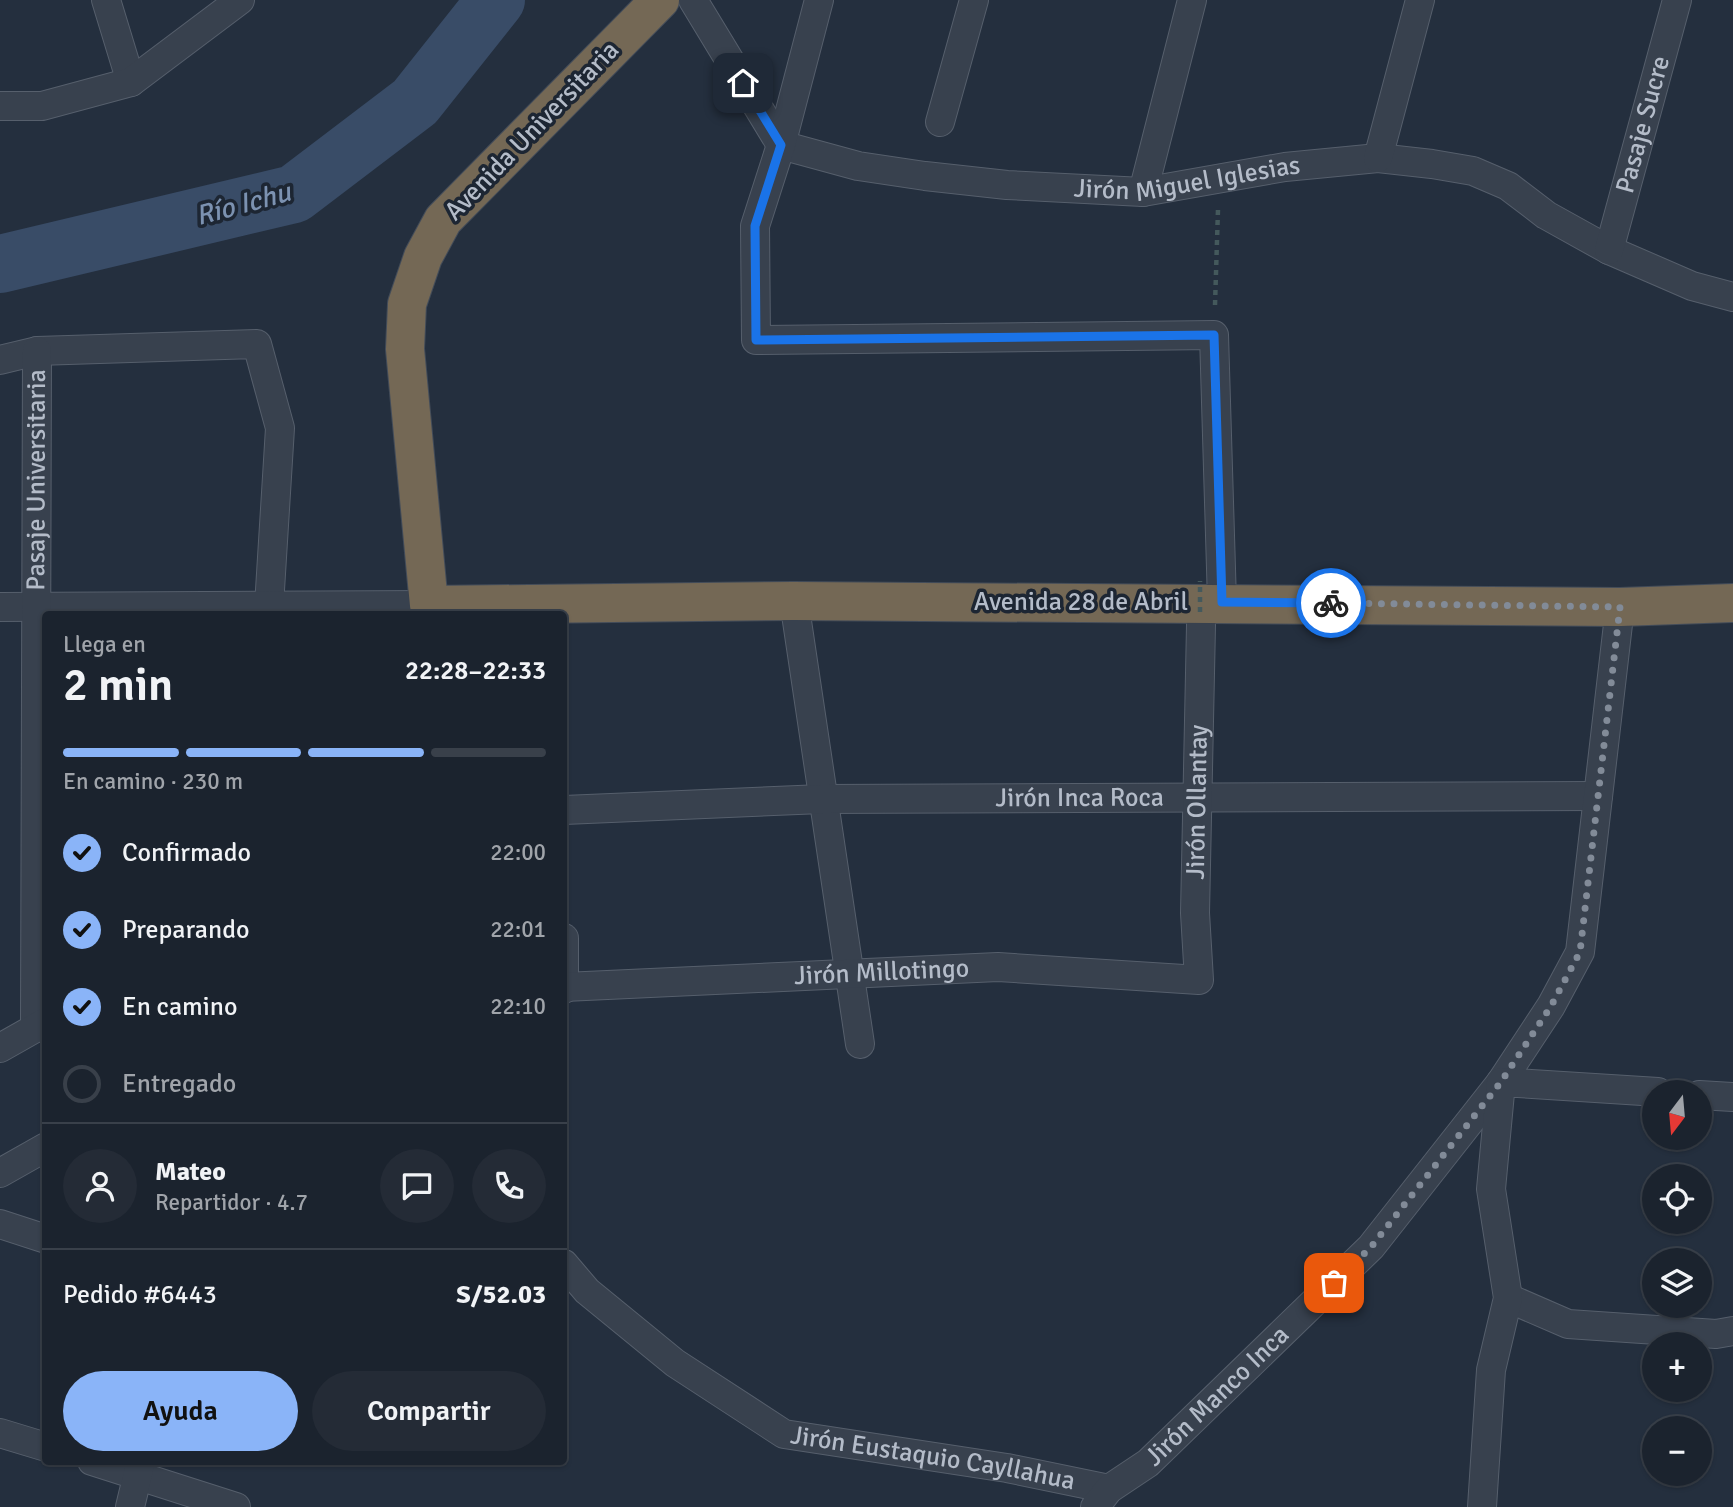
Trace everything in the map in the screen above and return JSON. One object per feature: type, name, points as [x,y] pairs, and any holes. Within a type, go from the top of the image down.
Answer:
[{"type":"highway","name":"Avenida Universitaria","points":[[430,609],[405,349],[407,304],[424,257],[443,220],[660,0]]},
{"type":"highway","name":"Avenida 28 de Abril","points":[[430,609],[794,601],[1620,607],[1733,603]]},
{"type":"street","points":[[106,0],[131,82]]},
{"type":"street","points":[[0,106],[42,106],[131,82],[240,0]]},
{"type":"street","points":[[693,0],[781,145]]},
{"type":"street","points":[[818,0],[781,145],[755,226],[756,340],[1214,335]]},
{"type":"street","points":[[940,122],[974,0]]},
{"type":"street","points":[[1143,192],[1192,0]]},
{"type":"street","points":[[1378,158],[1420,0]]},
{"type":"street","name":"Pasaje Sucre","points":[[1609,250],[1677,0]]},
{"type":"street","name":"Jirón Miguel Iglesias","points":[[781,145],[858,166],[925,176],[1007,185],[1143,192],[1285,167],[1378,158],[1473,171],[1508,186],[1546,215],[1609,250],[1692,286],[1733,297]]},
{"type":"street","name":"Jirón Ollantay","points":[[1199,980],[1195,913],[1214,335]]},
{"type":"street","points":[[0,360],[37,351],[257,344],[280,428],[269,606]]},
{"type":"street","name":"Pasaje Universitaria","points":[[37,351],[36,607],[40,1025]]},
{"type":"street","points":[[794,601],[860,1044]]},
{"type":"street","points":[[0,607],[269,606],[343,610],[430,609]]},
{"type":"street","name":"Jirón Manco Inca","points":[[1102,1498],[1148,1463],[1371,1247],[1501,1082],[1551,1006],[1580,952],[1620,607]]},
{"type":"street","name":"Jirón Inca Roca","points":[[567,810],[822,799],[1598,796]]},
{"type":"street","name":"Jirón Millotingo","points":[[567,988],[998,967],[1199,980]]},
{"type":"street","points":[[0,1048],[40,1025]]},
{"type":"street","points":[[1482,1507],[1491,1370],[1508,1298],[1491,1189],[1501,1082],[1642,1091]]},
{"type":"street","points":[[1712,1096],[1733,1097]]},
{"type":"street","points":[[0,1173],[42,1149]]},
{"type":"street","points":[[0,1224],[42,1238]]},
{"type":"street","name":"Jirón Eustaquio Cayllahua","points":[[567,1268],[587,1291],[675,1363],[783,1434],[982,1464],[1102,1498]]},
{"type":"street","points":[[1508,1298],[1568,1324],[1716,1334],[1733,1331]]},
{"type":"street","points":[[0,1433],[42,1446]]},
{"type":"street","points":[[119,1465],[139,1468],[236,1507]]},
{"type":"street","points":[[130,1507],[139,1468]]},
{"type":"path","points":[[1214,335],[1219,180]]},
{"type":"waterway","name":"Río Ichu","points":[[0,264],[294,194],[415,102],[496,0]]},
{"type":"way so far","points":[[1331,603],[1620,607],[1580,952],[1551,1006],[1501,1082],[1371,1247],[1334,1283]]},
{"type":"route","points":[[743,83],[781,145],[755,226],[756,340],[1214,335],[1222,602],[1331,603]]}]
